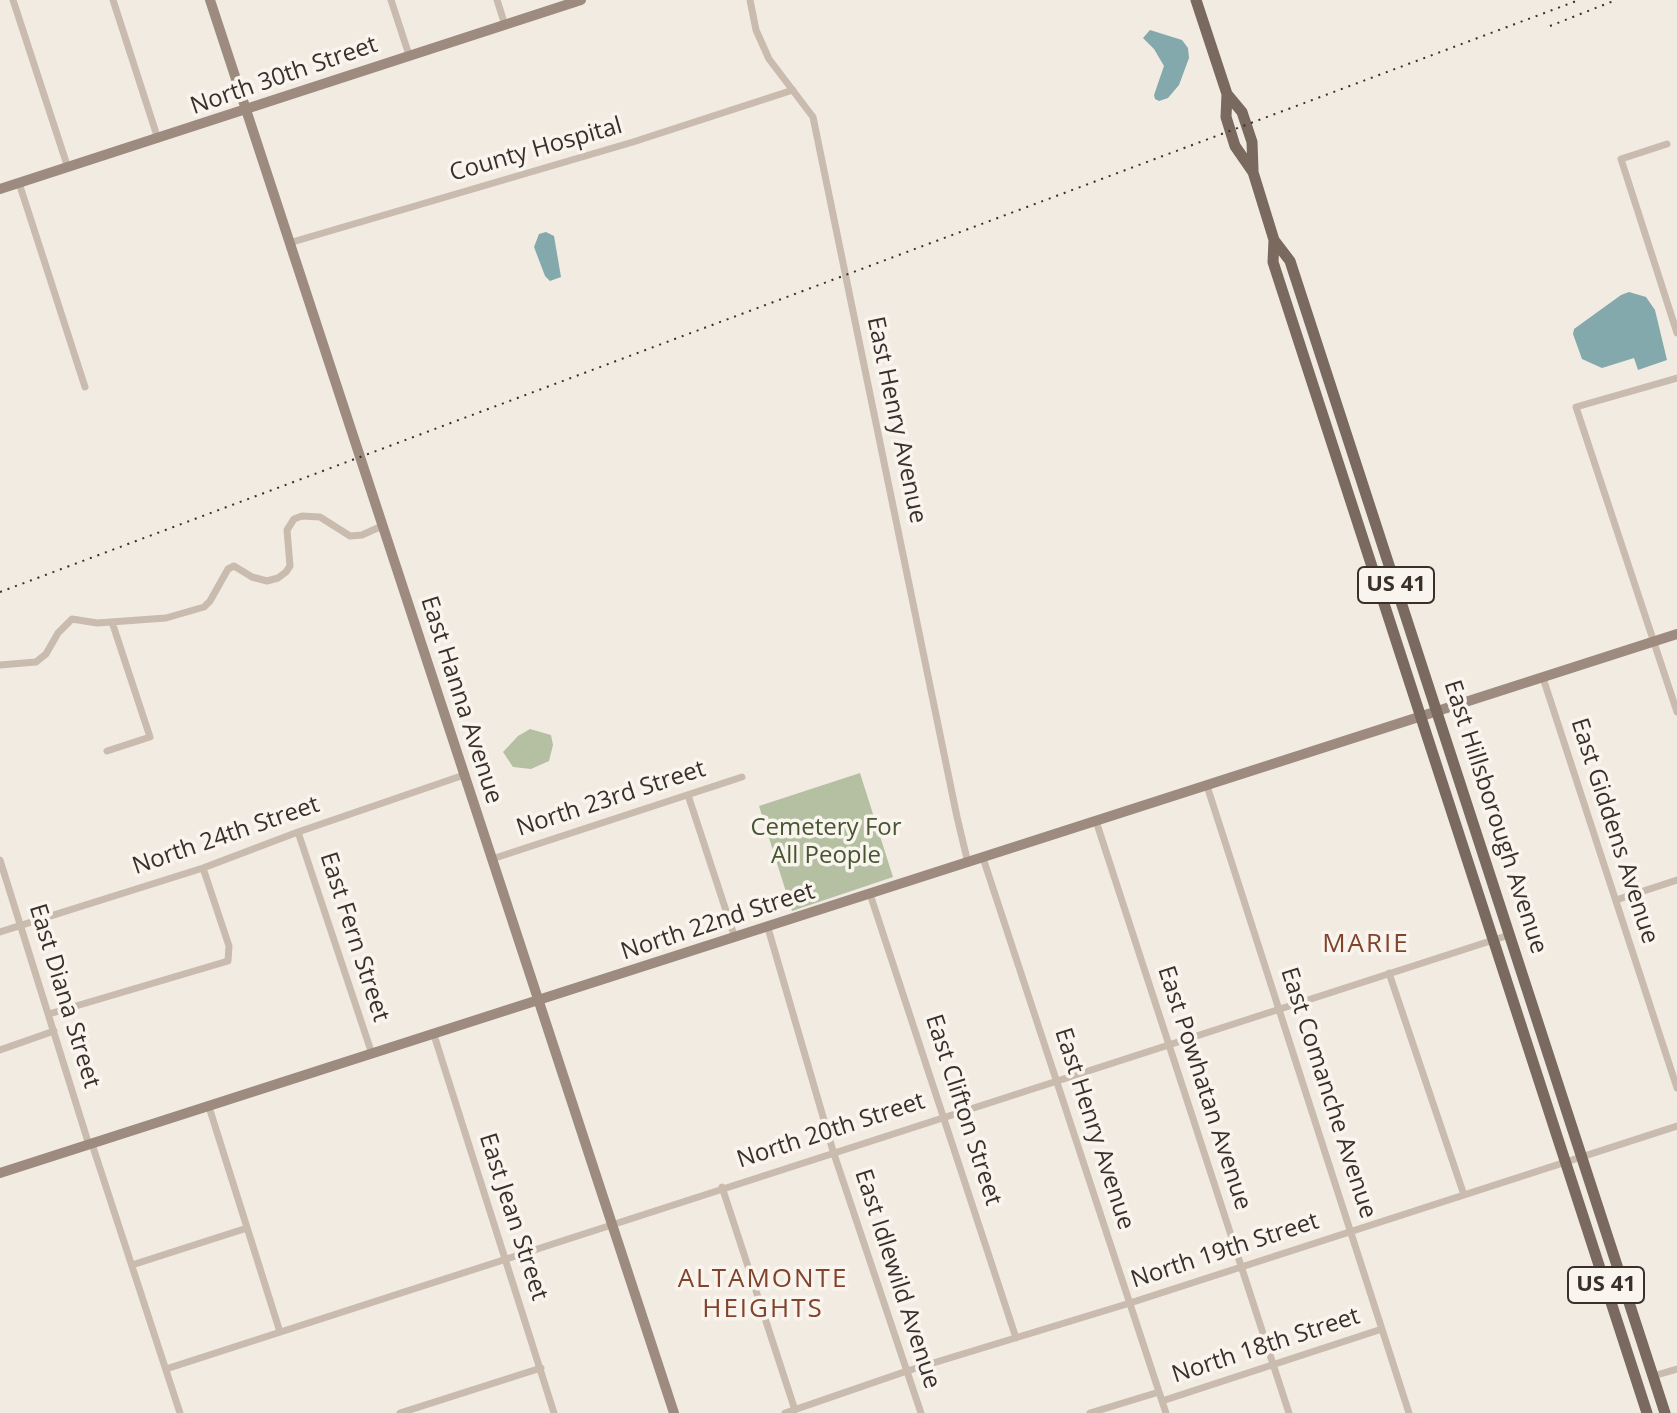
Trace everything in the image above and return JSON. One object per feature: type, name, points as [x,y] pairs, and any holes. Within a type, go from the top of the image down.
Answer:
[{"type":"main road","name":"East Hillsborough Avenue","points":[[1196,0],[1227,94],[1242,112],[1252,142],[1253,172],[1274,240],[1273,262],[1647,1413]]},
{"type":"main road","name":"East Hillsborough Avenue","points":[[1274,240],[1290,261],[1665,1413]]},
{"type":"street","points":[[13,0],[68,168]]},
{"type":"street","points":[[113,0],[158,139]]},
{"type":"street","name":"East Hanna Avenue","points":[[210,0],[674,1413]]},
{"type":"street","points":[[391,0],[409,55]]},
{"type":"street","points":[[497,0],[505,25]]},
{"type":"street","name":"North 30th Street","points":[[0,189],[581,0]]},
{"type":"street","name":"East Henry Avenue","points":[[750,0],[759,39],[769,59],[813,117],[968,863]]},
{"type":"street","name":"County Hospital","points":[[289,243],[633,142],[793,90]]},
{"type":"street","points":[[1667,144],[1621,159],[1677,333]]},
{"type":"street","points":[[19,183],[85,387]]},
{"type":"street","points":[[1677,378],[1576,407],[1677,712]]},
{"type":"street","points":[[0,665],[36,662],[46,654],[58,633],[72,619],[97,623],[177,617],[204,607],[228,569],[234,566],[252,577],[267,581],[278,578],[290,566],[287,530],[294,519],[302,516],[320,517],[350,536],[362,535],[382,526]]},
{"type":"street","points":[[107,751],[150,737],[112,622]]},
{"type":"street","name":"North 22nd Street","points":[[0,1173],[1677,634]]},
{"type":"street","name":"East Giddens Avenue","points":[[1543,678],[1677,1088]]},
{"type":"street","name":"North 24th Street","points":[[0,932],[203,868],[464,775]]},
{"type":"street","name":"North 23rd Street","points":[[492,859],[742,777]]},
{"type":"street","name":"East Comanche Avenue","points":[[1207,786],[1409,1413]]},
{"type":"street","points":[[688,795],[735,938]]},
{"type":"street","name":"East Powhatan Avenue","points":[[1096,821],[1289,1413]]},
{"type":"street","name":"East Fern Street","points":[[298,832],[372,1054]]},
{"type":"street","name":"East Henry Avenue","points":[[983,858],[1166,1413]]},
{"type":"street","name":"East Diana Street","points":[[0,860],[180,1413]]},
{"type":"street","points":[[49,1014],[228,961],[229,946],[203,868]]},
{"type":"street","points":[[1616,900],[1677,880]]},
{"type":"street","name":"East Clifton Street","points":[[870,894],[1016,1338]]},
{"type":"street","name":"East Idlewild Avenue","points":[[768,928],[833,1151],[921,1413]]},
{"type":"street","name":"North 20th Street","points":[[166,1369],[944,1115],[1509,935]]},
{"type":"street","points":[[1389,973],[1464,1195]]},
{"type":"street","points":[[0,1050],[54,1031]]},
{"type":"street","name":"East Jean Street","points":[[434,1035],[554,1413]]},
{"type":"street","points":[[209,1107],[280,1332]]},
{"type":"street","name":"North 19th Street","points":[[785,1413],[907,1371],[1130,1303],[1677,1126]]},
{"type":"street","points":[[722,1187],[795,1410]]},
{"type":"street","points":[[132,1265],[247,1228]]},
{"type":"street","name":"North 18th Street","points":[[1162,1401],[1382,1329]]},
{"type":"street","points":[[400,1413],[541,1368]]},
{"type":"street","points":[[1653,1376],[1677,1369]]},
{"type":"street","name":"North 18th Street","points":[[1090,1413],[1159,1392]]},
{"type":"green space","points":[[530,729],[551,735],[553,745],[549,761],[531,769],[513,767],[503,752],[518,736]]},
{"type":"green space","name":"Cemetery For All People","points":[[860,773],[893,877],[792,911],[759,806]]},
{"type":"water","points":[[1150,30],[1182,40],[1188,48],[1189,58],[1179,85],[1168,98],[1159,101],[1154,95],[1164,66],[1143,38]]},
{"type":"water","points":[[546,232],[554,236],[561,277],[550,281],[534,247],[539,234]]},
{"type":"water","points":[[1629,292],[1646,297],[1655,310],[1667,360],[1638,370],[1634,358],[1602,368],[1582,359],[1574,329]]},
{"type":"railway","points":[[0,592],[1579,0]]},
{"type":"railway","points":[[1550,26],[1616,0]]},
{"type":"district","name":"MARIE","points":[[1366,945]]},
{"type":"district","name":"ALTAMONTE HEIGHTS","points":[[763,1295]]}]
